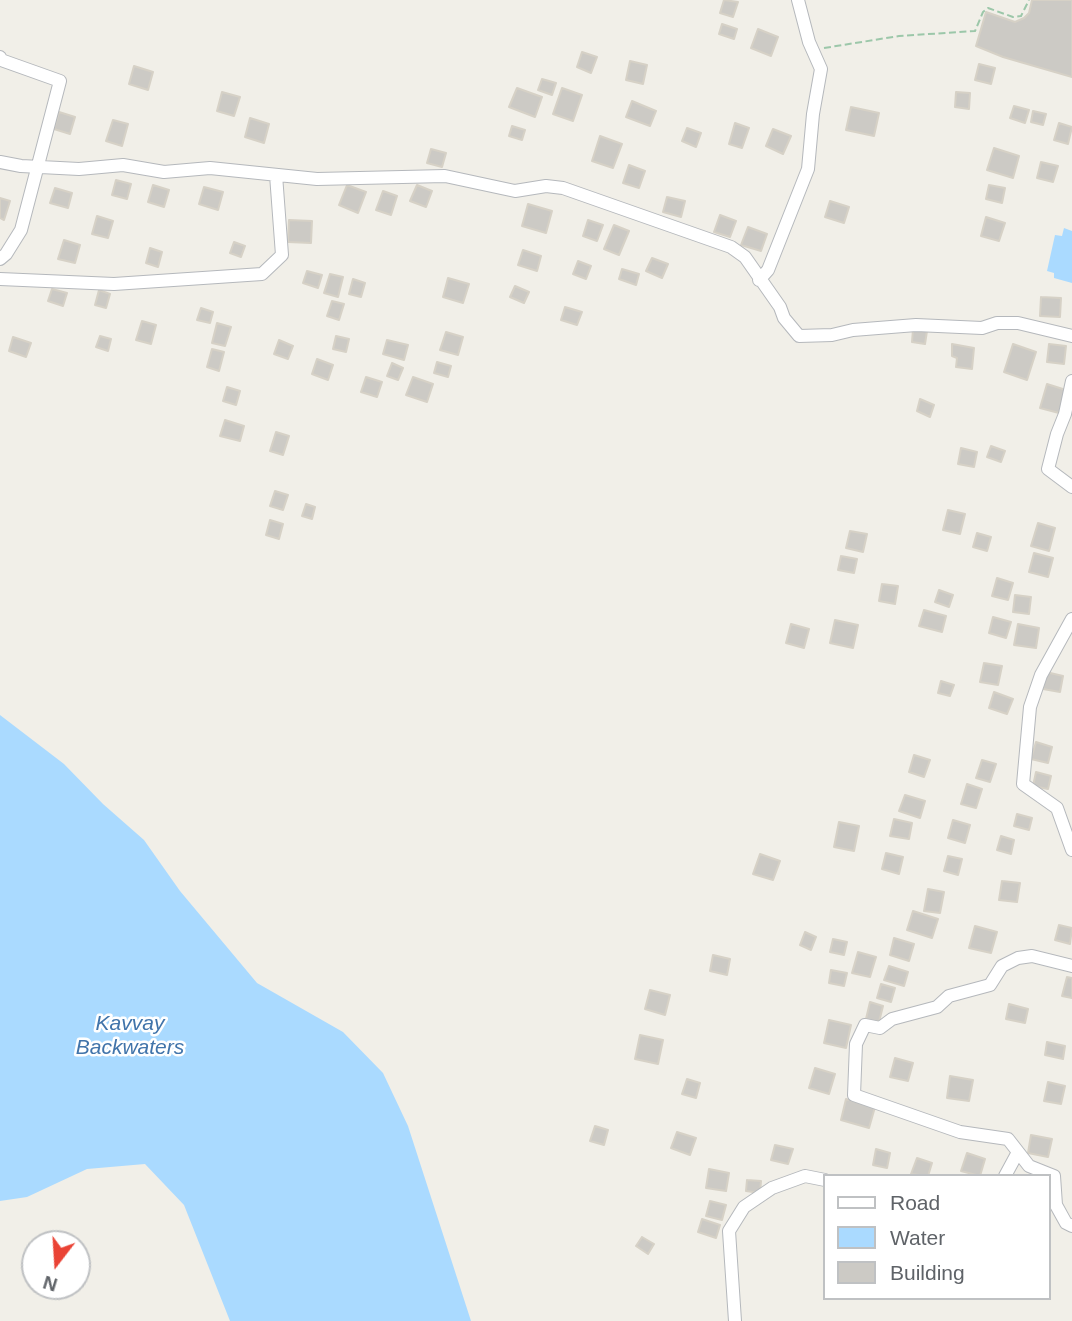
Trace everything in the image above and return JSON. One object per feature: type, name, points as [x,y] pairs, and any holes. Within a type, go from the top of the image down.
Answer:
[{"type":"street","points":[[759,280],[768,270],[808,169],[813,114],[821,69],[798,0]]},
{"type":"street","points":[[0,57],[1,60],[60,81],[21,230],[0,259]]},
{"type":"street","points":[[0,162],[79,169],[123,165],[164,172],[210,168],[334,180],[445,176],[514,191],[546,186],[563,188],[731,247],[745,257],[799,336],[916,325],[982,328],[997,323],[1018,323],[1072,336]]},
{"type":"street","points":[[0,279],[114,284],[262,274],[282,254],[276,175]]},
{"type":"street","points":[[1072,381],[1048,469],[1072,487]]},
{"type":"street","points":[[1072,620],[1041,675],[1030,707],[1023,784],[1057,808],[1072,850]]},
{"type":"street","points":[[1049,1174],[1029,1166],[1008,1139],[960,1132],[854,1095],[856,1044],[865,1025],[880,1028],[892,1019],[937,1007],[949,996],[990,985],[1002,966],[1018,958],[1032,956],[1072,967]]},
{"type":"street","points":[[1006,1174],[1018,1152]]},
{"type":"street","points":[[1051,1175],[1054,1176],[1056,1205],[1066,1223],[1072,1226]]},
{"type":"street","points":[[735,1321],[729,1231],[744,1207],[772,1188],[805,1176],[824,1180]]},
{"type":"path","points":[[813,50],[899,36],[975,31],[983,12],[988,8],[1013,17],[1021,16],[1030,0]]},
{"type":"water","points":[[1064,228],[1072,231],[1072,283],[1054,278],[1054,273],[1047,271],[1055,235],[1062,236]]},
{"type":"water","name":"Kavvay Backwaters","points":[[0,715],[64,764],[103,804],[144,840],[180,891],[257,983],[343,1032],[383,1073],[408,1126],[471,1321],[230,1321],[184,1205],[145,1164],[87,1169],[27,1197],[0,1201]]},
{"type":"building","points":[[724,0],[738,2],[733,17],[720,13]]},
{"type":"building","points":[[1032,0],[1072,0],[1072,77],[1003,57],[976,46],[986,12],[1015,22],[1029,13]]},
{"type":"building","points":[[722,24],[737,29],[734,39],[719,34]]},
{"type":"building","points":[[758,29],[778,37],[771,56],[751,48]]},
{"type":"building","points":[[582,52],[597,57],[591,73],[577,67]]},
{"type":"building","points":[[630,61],[647,65],[643,84],[626,80]]},
{"type":"building","points":[[979,64],[995,68],[991,84],[975,80]]},
{"type":"building","points":[[134,66],[153,72],[148,90],[129,84]]},
{"type":"building","points":[[542,79],[556,83],[552,95],[538,90]]},
{"type":"building","points":[[517,88],[542,97],[535,117],[509,107]]},
{"type":"building","points":[[562,88],[582,95],[573,121],[553,114]]},
{"type":"building","points":[[222,92],[240,97],[234,116],[217,111]]},
{"type":"building","points":[[956,92],[970,93],[969,109],[955,107]]},
{"type":"building","points":[[632,101],[656,111],[650,126],[626,117]]},
{"type":"building","points":[[1014,106],[1029,110],[1025,123],[1010,118]]},
{"type":"building","points":[[851,107],[879,113],[874,136],[846,130]]},
{"type":"building","points":[[1033,111],[1046,114],[1043,125],[1031,122]]},
{"type":"building","points":[[59,112],[75,117],[70,134],[54,129]]},
{"type":"building","points":[[250,118],[269,124],[264,143],[245,137]]},
{"type":"building","points":[[113,120],[128,124],[122,146],[106,141]]},
{"type":"building","points":[[735,123],[749,128],[742,148],[729,144]]},
{"type":"building","points":[[1059,123],[1072,127],[1068,144],[1054,140]]},
{"type":"building","points":[[512,126],[525,130],[522,140],[509,136]]},
{"type":"building","points":[[687,128],[701,133],[696,147],[682,141]]},
{"type":"building","points":[[773,129],[791,136],[783,154],[766,146]]},
{"type":"building","points":[[600,136],[622,144],[613,168],[592,161]]},
{"type":"building","points":[[994,148],[1019,156],[1013,178],[987,170]]},
{"type":"building","points":[[431,149],[446,153],[442,167],[427,163]]},
{"type":"building","points":[[1041,162],[1058,166],[1053,182],[1037,178]]},
{"type":"building","points":[[629,165],[645,171],[639,188],[623,183]]},
{"type":"building","points":[[116,180],[131,184],[127,199],[112,195]]},
{"type":"building","points":[[153,185],[169,190],[164,207],[148,202]]},
{"type":"building","points":[[347,185],[366,192],[358,213],[339,205]]},
{"type":"building","points":[[417,185],[432,191],[426,207],[410,201]]},
{"type":"building","points":[[989,185],[1005,188],[1002,203],[986,199]]},
{"type":"building","points":[[204,187],[223,192],[218,210],[199,204]]},
{"type":"building","points":[[55,188],[72,193],[68,208],[50,203]]},
{"type":"building","points":[[383,191],[397,196],[391,215],[376,210]]},
{"type":"building","points":[[667,197],[685,201],[681,217],[663,212]]},
{"type":"building","points":[[0,198],[10,201],[4,220],[0,218]]},
{"type":"building","points":[[830,201],[849,207],[844,223],[825,217]]},
{"type":"building","points":[[528,204],[552,211],[546,233],[522,226]]},
{"type":"building","points":[[720,215],[736,221],[730,237],[714,232]]},
{"type":"building","points":[[97,216],[113,221],[108,238],[92,234]]},
{"type":"building","points":[[986,217],[1005,223],[999,241],[981,236]]},
{"type":"building","points":[[289,220],[312,221],[311,243],[288,242]]},
{"type":"building","points":[[588,220],[603,225],[597,241],[583,236]]},
{"type":"building","points":[[614,225],[629,231],[619,255],[604,249]]},
{"type":"building","points":[[748,227],[767,234],[761,251],[741,245]]},
{"type":"building","points":[[64,240],[80,245],[75,263],[58,259]]},
{"type":"building","points":[[234,242],[245,246],[241,257],[230,253]]},
{"type":"building","points":[[150,248],[162,252],[158,267],[146,263]]},
{"type":"building","points":[[523,250],[541,256],[537,271],[518,265]]},
{"type":"building","points":[[652,258],[668,264],[662,278],[646,271]]},
{"type":"building","points":[[578,261],[591,266],[586,279],[573,274]]},
{"type":"building","points":[[622,269],[639,274],[636,285],[619,279]]},
{"type":"building","points":[[307,271],[322,275],[318,288],[303,283]]},
{"type":"building","points":[[330,274],[343,277],[338,297],[324,293]]},
{"type":"building","points":[[448,278],[469,284],[463,303],[443,297]]},
{"type":"building","points":[[353,279],[365,283],[361,297],[349,294]]},
{"type":"building","points":[[515,286],[529,292],[524,303],[510,297]]},
{"type":"building","points":[[52,289],[67,293],[63,306],[48,301]]},
{"type":"building","points":[[99,290],[110,294],[106,308],[95,305]]},
{"type":"building","points":[[1041,297],[1061,298],[1060,317],[1040,316]]},
{"type":"building","points":[[332,301],[344,304],[339,320],[327,316]]},
{"type":"building","points":[[565,307],[582,312],[577,325],[561,320]]},
{"type":"building","points":[[201,308],[213,312],[210,323],[197,320]]},
{"type":"building","points":[[142,321],[156,325],[151,344],[136,340]]},
{"type":"building","points":[[217,323],[231,327],[225,346],[212,343]]},
{"type":"building","points":[[913,329],[927,331],[925,344],[912,342]]},
{"type":"building","points":[[446,332],[463,337],[458,355],[440,350]]},
{"type":"building","points":[[100,336],[111,339],[108,351],[96,347]]},
{"type":"building","points":[[336,336],[349,339],[346,352],[333,349]]},
{"type":"building","points":[[13,337],[31,343],[26,357],[9,351]]},
{"type":"building","points":[[279,340],[293,346],[288,359],[274,354]]},
{"type":"building","points":[[387,340],[408,345],[404,360],[383,354]]},
{"type":"building","points":[[952,344],[974,348],[972,369],[956,367],[957,358],[952,356]]},
{"type":"building","points":[[1013,344],[1036,352],[1027,380],[1004,372]]},
{"type":"building","points":[[1049,344],[1066,346],[1064,364],[1047,362]]},
{"type":"building","points":[[212,349],[224,352],[219,371],[207,367]]},
{"type":"building","points":[[317,359],[333,365],[328,380],[312,374]]},
{"type":"building","points":[[437,362],[451,366],[448,377],[434,373]]},
{"type":"building","points":[[392,363],[403,368],[398,380],[387,376]]},
{"type":"building","points":[[366,377],[382,382],[377,397],[361,392]]},
{"type":"building","points":[[413,377],[433,384],[427,402],[406,395]]},
{"type":"building","points":[[1047,384],[1066,390],[1059,413],[1040,408]]},
{"type":"building","points":[[227,387],[240,391],[236,405],[223,401]]},
{"type":"building","points":[[920,399],[934,405],[930,417],[917,411]]},
{"type":"building","points":[[225,420],[244,426],[240,441],[220,436]]},
{"type":"building","points":[[276,432],[289,436],[283,455],[270,451]]},
{"type":"building","points":[[991,446],[1005,451],[1001,462],[987,457]]},
{"type":"building","points":[[961,448],[977,452],[974,467],[958,464]]},
{"type":"building","points":[[275,491],[288,495],[283,510],[270,506]]},
{"type":"building","points":[[306,504],[315,507],[312,519],[302,516]]},
{"type":"building","points":[[948,510],[965,514],[960,534],[943,530]]},
{"type":"building","points":[[270,520],[283,524],[279,539],[266,535]]},
{"type":"building","points":[[1038,523],[1055,528],[1049,551],[1031,546]]},
{"type":"building","points":[[850,531],[867,534],[863,552],[846,548]]},
{"type":"building","points":[[977,533],[991,537],[987,551],[973,547]]},
{"type":"building","points":[[1034,553],[1053,558],[1048,577],[1029,572]]},
{"type":"building","points":[[841,556],[857,559],[854,573],[838,570]]},
{"type":"building","points":[[997,578],[1013,583],[1008,600],[992,596]]},
{"type":"building","points":[[882,584],[898,586],[895,604],[879,601]]},
{"type":"building","points":[[939,590],[953,595],[949,607],[935,602]]},
{"type":"building","points":[[1015,595],[1031,597],[1029,614],[1013,612]]},
{"type":"building","points":[[924,610],[946,616],[942,632],[919,626]]},
{"type":"building","points":[[993,617],[1011,622],[1006,638],[989,633]]},
{"type":"building","points":[[835,620],[858,625],[853,648],[830,643]]},
{"type":"building","points":[[791,624],[809,629],[804,648],[786,643]]},
{"type":"building","points":[[1018,624],[1039,628],[1036,648],[1014,645]]},
{"type":"building","points":[[984,663],[1002,666],[998,685],[980,682]]},
{"type":"building","points":[[1046,672],[1063,676],[1060,692],[1043,689]]},
{"type":"building","points":[[941,681],[954,685],[950,696],[938,693]]},
{"type":"building","points":[[994,692],[1013,699],[1007,714],[989,708]]},
{"type":"building","points":[[1036,742],[1052,747],[1048,763],[1031,759]]},
{"type":"building","points":[[914,755],[930,760],[924,777],[909,772]]},
{"type":"building","points":[[982,760],[996,764],[990,782],[976,778]]},
{"type":"building","points":[[1036,772],[1051,776],[1048,789],[1033,786]]},
{"type":"building","points":[[967,784],[982,789],[976,808],[961,804]]},
{"type":"building","points":[[905,795],[925,801],[920,818],[899,811]]},
{"type":"building","points":[[1017,814],[1032,818],[1029,830],[1014,826]]},
{"type":"building","points":[[894,819],[912,823],[909,839],[890,836]]},
{"type":"building","points":[[953,820],[970,825],[965,843],[948,838]]},
{"type":"building","points":[[839,822],[859,826],[854,851],[834,847]]},
{"type":"building","points":[[1001,836],[1014,840],[1011,854],[997,850]]},
{"type":"building","points":[[886,853],[903,857],[899,874],[882,869]]},
{"type":"building","points":[[760,854],[780,861],[773,880],[753,874]]},
{"type":"building","points":[[948,856],[962,859],[958,875],[944,871]]},
{"type":"building","points":[[1002,881],[1020,883],[1017,902],[999,900]]},
{"type":"building","points":[[928,889],[944,892],[940,913],[924,911]]},
{"type":"building","points":[[913,911],[938,919],[932,938],[907,930]]},
{"type":"building","points":[[1059,925],[1072,928],[1070,944],[1055,940]]},
{"type":"building","points":[[975,926],[997,932],[991,953],[969,948]]},
{"type":"building","points":[[805,932],[816,937],[811,950],[800,945]]},
{"type":"building","points":[[894,938],[914,944],[909,961],[890,955]]},
{"type":"building","points":[[833,939],[847,942],[844,955],[830,952]]},
{"type":"building","points":[[858,952],[876,957],[870,977],[852,973]]},
{"type":"building","points":[[713,955],[730,959],[727,975],[710,971]]},
{"type":"building","points":[[889,966],[908,972],[904,986],[884,980]]},
{"type":"building","points":[[831,970],[847,973],[844,986],[829,983]]},
{"type":"building","points":[[1067,977],[1072,978],[1072,998],[1062,996]]},
{"type":"building","points":[[881,984],[895,988],[891,1002],[877,998]]},
{"type":"building","points":[[650,990],[670,995],[665,1015],[645,1009]]},
{"type":"building","points":[[870,1002],[883,1006],[879,1022],[866,1019]]},
{"type":"building","points":[[1009,1004],[1028,1009],[1025,1023],[1006,1019]]},
{"type":"building","points":[[829,1020],[851,1025],[846,1048],[824,1043]]},
{"type":"building","points":[[640,1035],[663,1040],[658,1064],[635,1059]]},
{"type":"building","points":[[1047,1042],[1065,1046],[1063,1059],[1045,1055]]},
{"type":"building","points":[[895,1058],[913,1063],[908,1081],[890,1077]]},
{"type":"building","points":[[815,1068],[835,1074],[829,1094],[809,1088]]},
{"type":"building","points":[[950,1076],[973,1080],[969,1101],[947,1098]]},
{"type":"building","points":[[687,1079],[700,1083],[696,1098],[682,1094]]},
{"type":"building","points":[[1048,1082],[1065,1086],[1061,1104],[1044,1101]]},
{"type":"building","points":[[846,1099],[875,1107],[869,1128],[841,1120]]},
{"type":"building","points":[[595,1126],[608,1130],[604,1145],[590,1141]]},
{"type":"building","points":[[677,1132],[696,1138],[690,1155],[671,1148]]},
{"type":"building","points":[[1031,1135],[1052,1139],[1048,1157],[1028,1153]]},
{"type":"building","points":[[775,1145],[793,1149],[788,1164],[771,1160]]},
{"type":"building","points":[[876,1149],[890,1153],[887,1168],[873,1165]]},
{"type":"building","points":[[967,1153],[985,1159],[981,1174],[961,1171]]},
{"type":"building","points":[[917,1158],[932,1163],[929,1174],[911,1174]]},
{"type":"building","points":[[709,1169],[729,1173],[726,1191],[706,1188]]},
{"type":"building","points":[[747,1180],[761,1181],[760,1193],[746,1191]]},
{"type":"building","points":[[710,1201],[726,1205],[722,1220],[706,1216]]},
{"type":"building","points":[[702,1219],[720,1225],[716,1238],[698,1232]]},
{"type":"building","points":[[642,1237],[654,1244],[648,1254],[636,1246]]}]
